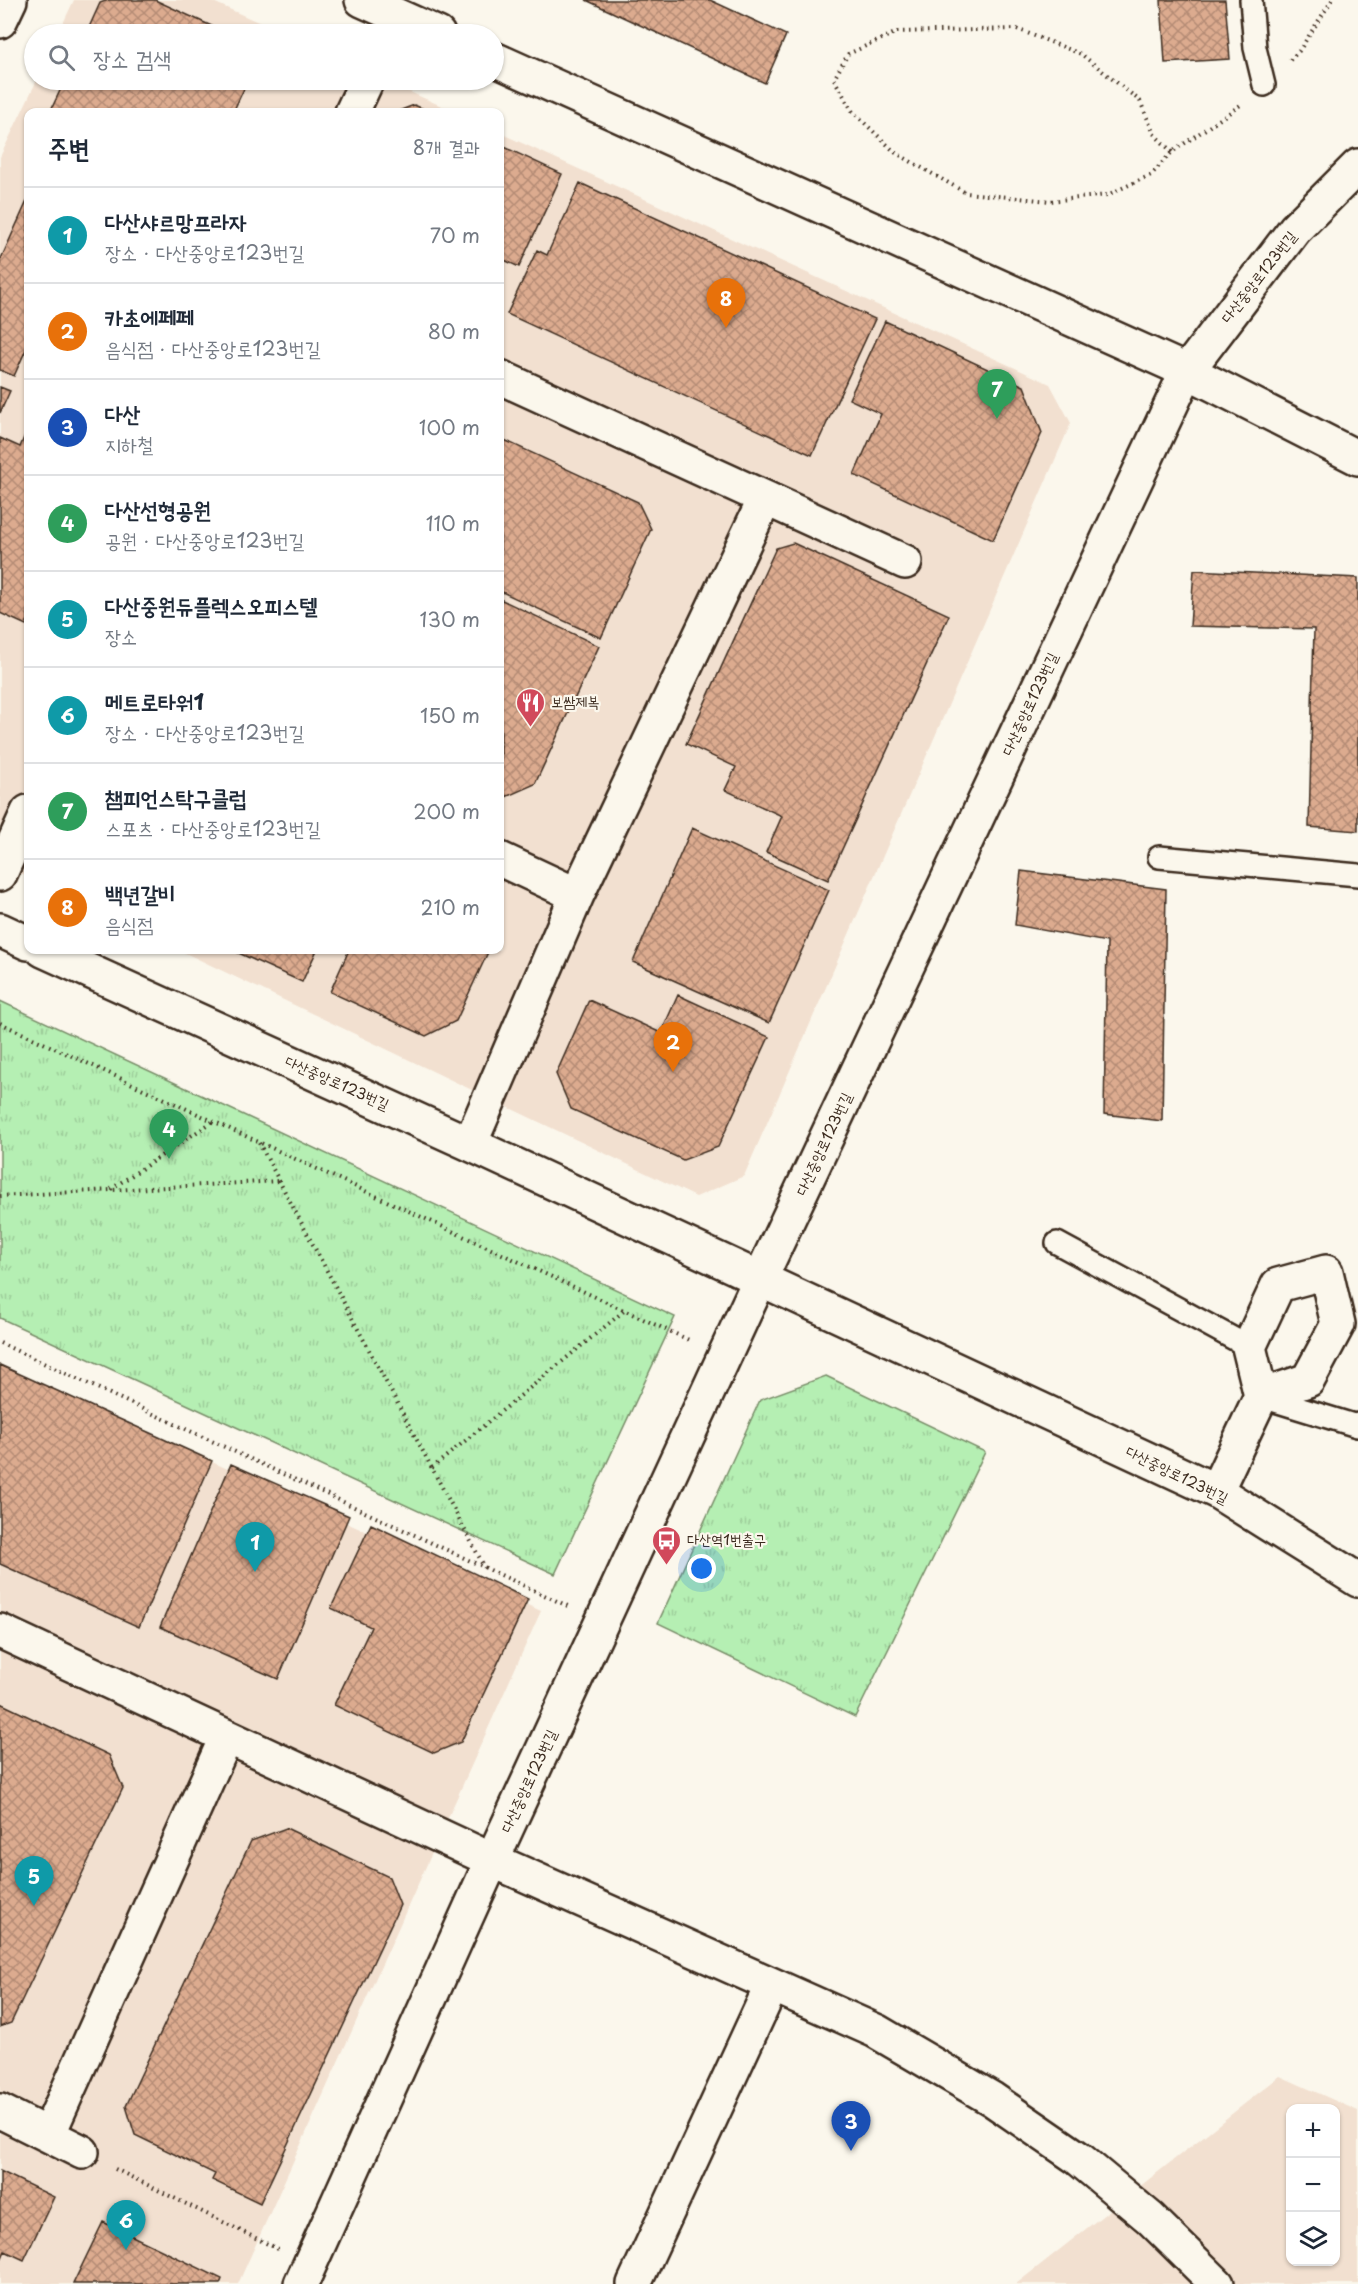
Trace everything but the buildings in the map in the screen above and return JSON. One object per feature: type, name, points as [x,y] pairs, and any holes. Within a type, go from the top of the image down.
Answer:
[{"type":"street","points":[[0,21],[10,0]]},
{"type":"street","points":[[362,0],[413,24]]},
{"type":"street","points":[[504,64],[1187,371],[1358,458]]},
{"type":"street","points":[[354,108],[362,90]]},
{"type":"street","name":"다산중앙로123번길","points":[[306,2274],[492,1860],[760,1279],[1187,371],[1295,229],[1358,166]]},
{"type":"street","points":[[504,379],[905,562]]},
{"type":"street","points":[[470,1144],[577,896],[765,499]]},
{"type":"street","points":[[0,874],[24,821]]},
{"type":"street","points":[[504,861],[577,896]]},
{"type":"street","points":[[0,930],[24,941]]},
{"type":"street","name":"다산중앙로123번길","points":[[52,954],[470,1144],[1215,1491],[1358,1580]]},
{"type":"street","points":[[1215,1491],[1261,1396],[1249,1347],[1278,1285],[1326,1272],[1338,1324],[1308,1380],[1261,1396]]},
{"type":"street","points":[[0,1631],[492,1860],[876,2031],[1001,2106],[1078,2158],[1150,2218],[1217,2284]]},
{"type":"street","points":[[48,2135],[226,1738]]},
{"type":"street","points":[[634,2284],[772,1985]]},
{"type":"street","points":[[0,2111],[82,2152]]},
{"type":"lane","points":[[1251,0],[1255,48],[1264,85]]},
{"type":"lane","points":[[1159,857],[1358,875]]},
{"type":"lane","points":[[1057,1244],[1249,1347]]},
{"type":"lane","points":[[1261,1396],[1358,1425]]},
{"type":"path","points":[[1017,29],[1082,54],[1140,101],[1154,134],[1172,152],[1151,175],[1107,195],[1050,201],[966,193],[896,153],[853,112],[834,80],[848,54],[897,32],[1017,29]]},
{"type":"path","points":[[0,1023],[725,1356]]},
{"type":"path","points":[[110,1190],[212,1121]]},
{"type":"path","points":[[258,1142],[485,1568]]},
{"type":"path","points":[[0,1196],[279,1182]]},
{"type":"path","points":[[432,1468],[624,1311]]},
{"type":"path","points":[[0,1343],[603,1623]]},
{"type":"path","points":[[82,2152],[306,2274]]},
{"type":"shaded area","points":[[74,0],[209,0],[263,24],[63,24]]},
{"type":"shaded area","points":[[32,90],[406,90],[446,108],[24,108],[24,875],[0,864],[0,157]]},
{"type":"shaded area","points":[[504,135],[1050,384],[1071,423],[744,1176],[696,1197],[187,954],[504,954]]},
{"type":"shaded area","points":[[0,1366],[541,1611],[238,2284],[0,2284]]},
{"type":"shaded area","points":[[1280,2076],[1358,2111],[1358,2284],[1016,2284]]},
{"type":"green space","points":[[0,1001],[675,1317],[555,1574],[0,1318]]},
{"type":"green space","points":[[826,1376],[985,1452],[855,1717],[658,1623],[760,1400]]},
{"type":"place","name":"백년갈비","points":[[726,328]]},
{"type":"place","name":"챔피언스탁구클럽","points":[[997,419]]},
{"type":"place","name":"보쌈제복","points":[[530,728]]},
{"type":"place","name":"카초에페페","points":[[673,1072]]},
{"type":"place","name":"다산선형공원","points":[[169,1159]]},
{"type":"place","name":"다산역1번출구","points":[[666,1566]]},
{"type":"place","name":"다산샤르망프라자","points":[[255,1572]]},
{"type":"place","name":"다산중원듀플렉스오피스텔","points":[[34,1906]]},
{"type":"place","name":"다산","points":[[851,2151]]},
{"type":"place","name":"메트로타워1","points":[[126,2250]]}]
